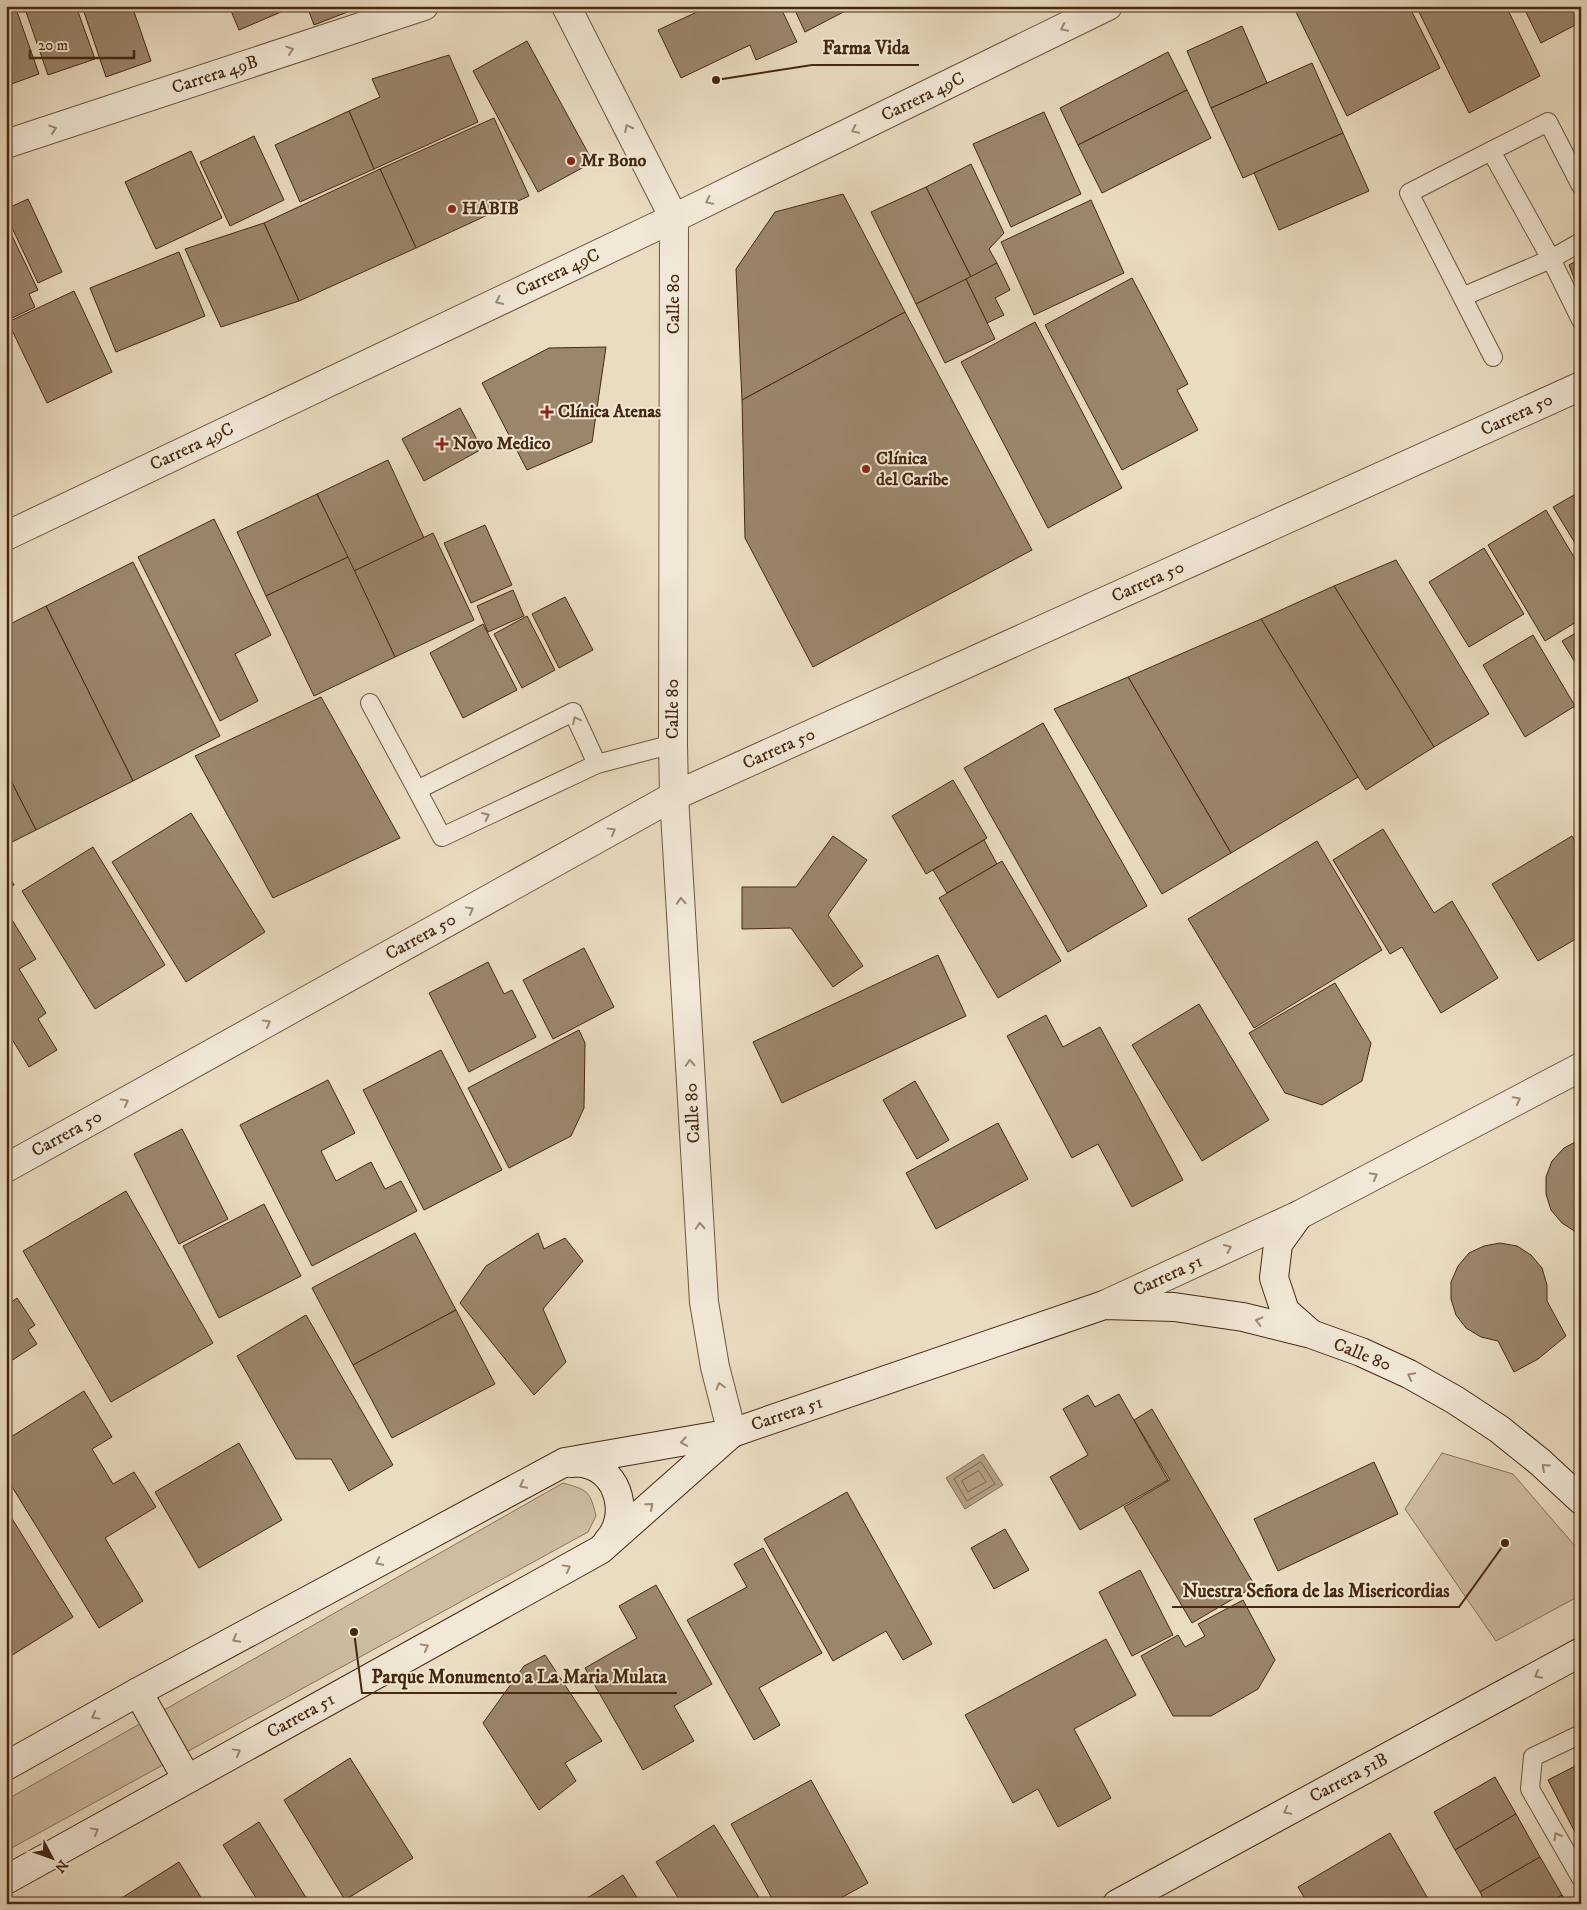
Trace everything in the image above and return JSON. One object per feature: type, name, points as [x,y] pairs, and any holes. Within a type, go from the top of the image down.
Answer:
[{"type":"street","name":"Carrera 49B","points":[[6,144],[424,6]]},
{"type":"street","name":"Calle 80","points":[[566,6],[674,218],[674,796],[704,1302],[715,1368],[732,1434]]},
{"type":"street","name":"Carrera 49C","points":[[6,536],[674,218],[1108,6]]},
{"type":"street","name":"Carrera 50","points":[[6,1168],[674,796],[1581,386]]},
{"type":"street","name":"Carrera 51","points":[[6,1766],[138,1692],[565,1462],[732,1434],[1104,1305],[1299,1215],[1581,1067]]},
{"type":"street","points":[[1299,1215],[1278,1244],[1274,1278],[1285,1311],[1311,1334]]},
{"type":"street","name":"Calle 80","points":[[1104,1305],[1184,1309],[1243,1317],[1311,1334],[1361,1352],[1409,1374],[1455,1400],[1499,1429],[1540,1462],[1581,1500]]},
{"type":"street","name":"Carrera 51","points":[[6,1880],[600,1550],[732,1434]]},
{"type":"street","points":[[565,1462],[587,1464],[606,1474],[618,1492],[621,1513],[614,1534],[600,1550]]},
{"type":"street","name":"Carrera 51B","points":[[1117,1904],[1581,1652]]},
{"type":"street","points":[[138,1692],[187,1779]]},
{"type":"lane","points":[[1493,357],[1409,193],[1548,122],[1581,186]]},
{"type":"lane","points":[[1491,151],[1551,259],[1581,320]]},
{"type":"lane","points":[[1462,298],[1551,259],[1581,242]]},
{"type":"lane","points":[[370,703],[442,837],[597,764],[673,744]]},
{"type":"lane","points":[[418,790],[573,712],[597,764]]},
{"type":"lane","points":[[1581,1734],[1533,1757],[1530,1789],[1581,1878]]},
{"type":"shaded area","points":[[1442,1453],[1513,1474],[1581,1553],[1581,1595],[1496,1641],[1405,1509]]},
{"type":"shaded area","points":[[563,1483],[583,1490],[590,1496],[596,1516],[588,1532],[6,1851],[6,1800]]},
{"type":"water","points":[[983,1454],[1003,1485],[965,1509],[946,1478]]},
{"type":"building","points":[[6,6],[15,6],[39,74],[6,86]]},
{"type":"building","points":[[24,6],[76,6],[95,59],[48,75]]},
{"type":"building","points":[[82,6],[132,6],[151,61],[106,77]]},
{"type":"building","points":[[229,6],[295,6],[239,30]]},
{"type":"building","points":[[307,6],[363,6],[314,25]]},
{"type":"building","points":[[710,6],[780,6],[797,42],[756,60],[750,45],[681,78],[658,30]]},
{"type":"building","points":[[793,6],[855,6],[805,32]]},
{"type":"building","points":[[1293,6],[1409,6],[1440,68],[1347,116]]},
{"type":"building","points":[[1416,6],[1506,6],[1540,76],[1469,113]]},
{"type":"building","points":[[1523,6],[1581,6],[1581,22],[1541,43]]},
{"type":"building","points":[[1242,26],[1267,83],[1211,108],[1187,51]]},
{"type":"building","points":[[527,41],[593,162],[538,192],[473,71]]},
{"type":"building","points":[[1168,52],[1187,90],[1078,145],[1060,108]]},
{"type":"building","points":[[449,55],[478,122],[374,169],[349,111],[380,97],[372,79]]},
{"type":"building","points":[[1312,63],[1343,133],[1243,178],[1211,108]]},
{"type":"building","points":[[1187,90],[1211,138],[1102,193],[1078,145]]},
{"type":"building","points":[[349,111],[374,169],[300,202],[275,145]]},
{"type":"building","points":[[1044,112],[1081,194],[1011,227],[973,144]]},
{"type":"building","points":[[494,118],[529,196],[416,248],[380,169]]},
{"type":"building","points":[[1343,133],[1369,191],[1279,230],[1254,173]]},
{"type":"building","points":[[254,136],[284,200],[230,226],[200,162]]},
{"type":"building","points":[[191,151],[222,218],[156,249],[125,182]]},
{"type":"building","points":[[971,164],[1004,233],[989,249],[997,263],[971,277],[926,187]]},
{"type":"building","points":[[380,169],[416,248],[299,301],[264,223]]},
{"type":"building","points":[[926,187],[971,277],[916,304],[871,212]]},
{"type":"building","points":[[843,194],[905,312],[742,400],[736,269],[775,212]]},
{"type":"building","points":[[28,199],[62,272],[38,283],[6,215],[6,209]]},
{"type":"building","points":[[1091,200],[1124,273],[1034,315],[1001,242]]},
{"type":"building","points":[[6,223],[38,290],[29,294],[35,307],[6,321]]},
{"type":"building","points":[[264,223],[299,301],[221,327],[185,249]]},
{"type":"building","points":[[179,252],[205,316],[116,352],[90,288]]},
{"type":"building","points":[[1581,258],[1581,296],[1569,265]]},
{"type":"building","points":[[997,263],[1010,290],[995,298],[1004,315],[987,323],[966,279]]},
{"type":"building","points":[[1132,278],[1188,384],[1177,390],[1198,430],[1122,470],[1045,325]]},
{"type":"building","points":[[966,279],[995,339],[945,363],[916,304]]},
{"type":"building","points":[[74,291],[112,372],[47,403],[8,322]]},
{"type":"building","name":"Clínica del Caribe","points":[[905,312],[1032,550],[813,667],[745,538],[742,400]]},
{"type":"building","points":[[1035,322],[1122,488],[1048,528],[961,362]]},
{"type":"building","name":"Clínica Atenas","points":[[606,347],[592,442],[527,470],[482,383],[549,348]]},
{"type":"building","name":"Novo Medico","points":[[460,408],[482,449],[424,481],[402,439]]},
{"type":"building","points":[[388,460],[424,538],[354,571],[317,494]]},
{"type":"building","points":[[1581,491],[1581,553],[1553,507]]},
{"type":"building","points":[[317,494],[348,557],[266,596],[237,532]]},
{"type":"building","points":[[1546,510],[1581,569],[1581,619],[1545,641],[1488,545]]},
{"type":"building","points":[[214,519],[271,635],[235,654],[258,701],[220,721],[138,557]]},
{"type":"building","points":[[485,525],[512,585],[471,603],[444,543]]},
{"type":"building","points":[[433,533],[474,620],[395,657],[354,571]]},
{"type":"building","points":[[1484,548],[1524,614],[1469,647],[1429,582]]},
{"type":"building","points":[[348,557],[395,657],[314,696],[266,596]]},
{"type":"building","points":[[1396,560],[1489,714],[1434,747],[1334,586]]},
{"type":"building","points":[[133,562],[220,736],[133,781],[46,606]]},
{"type":"building","points":[[1334,586],[1434,747],[1366,790],[1261,619]]},
{"type":"building","points":[[513,590],[524,616],[488,632],[477,606]]},
{"type":"building","points":[[565,597],[593,650],[559,668],[532,614]]},
{"type":"building","points":[[46,606],[133,781],[36,830],[6,771],[6,626]]},
{"type":"building","points":[[527,616],[555,670],[522,688],[494,634]]},
{"type":"building","points":[[1261,619],[1358,777],[1231,853],[1128,677]]},
{"type":"building","points":[[483,624],[517,690],[463,718],[430,653]]},
{"type":"building","points":[[1581,630],[1581,672],[1562,641]]},
{"type":"building","points":[[1533,635],[1575,706],[1525,737],[1483,665]]},
{"type":"building","points":[[1128,677],[1231,853],[1162,894],[1054,709]]},
{"type":"building","points":[[321,697],[400,838],[273,898],[195,756]]},
{"type":"building","points":[[1043,723],[1147,906],[1068,952],[964,768]]},
{"type":"building","points":[[6,771],[36,830],[6,845]]},
{"type":"building","points":[[953,780],[987,838],[926,874],[892,816]]},
{"type":"building","points":[[191,813],[265,932],[186,982],[112,862]]},
{"type":"building","points":[[1383,829],[1434,913],[1452,901],[1498,978],[1441,1013],[1402,947],[1390,954],[1333,860]]},
{"type":"building","points":[[833,836],[867,860],[828,915],[863,966],[833,987],[791,928],[742,929],[742,887],[796,887]]},
{"type":"building","points":[[1572,836],[1581,851],[1581,936],[1538,961],[1492,884]]},
{"type":"building","points":[[984,840],[997,864],[947,893],[933,870]]},
{"type":"building","points":[[1317,841],[1382,950],[1254,1028],[1188,919]]},
{"type":"building","points":[[93,847],[165,965],[95,1009],[22,891]]},
{"type":"building","points":[[1002,861],[1061,961],[998,998],[939,898]]},
{"type":"building","points":[[6,869],[14,885],[6,889]]},
{"type":"building","points":[[6,910],[36,959],[19,969],[46,1013],[38,1019],[57,1050],[29,1067],[10,1036],[6,1038]]},
{"type":"building","points":[[584,948],[614,1007],[553,1039],[523,980]]},
{"type":"building","points":[[938,955],[966,1016],[782,1103],[753,1042]]},
{"type":"building","points":[[488,962],[504,994],[512,990],[536,1037],[469,1072],[429,993]]},
{"type":"building","points":[[1335,983],[1371,1043],[1362,1081],[1322,1105],[1285,1093],[1249,1033]]},
{"type":"building","points":[[1199,1004],[1269,1120],[1202,1161],[1132,1045]]},
{"type":"building","points":[[1046,1015],[1063,1047],[1100,1027],[1183,1180],[1132,1207],[1098,1144],[1072,1158],[1007,1036]]},
{"type":"building","points":[[579,1030],[585,1043],[584,1108],[571,1136],[509,1168],[468,1088]]},
{"type":"building","points":[[441,1050],[502,1170],[424,1210],[363,1090]]},
{"type":"building","points":[[328,1080],[355,1133],[321,1151],[336,1181],[371,1162],[385,1189],[401,1181],[417,1211],[312,1266],[240,1125]]},
{"type":"building","points":[[915,1081],[949,1140],[917,1159],[883,1100]]},
{"type":"building","points":[[998,1123],[1028,1179],[936,1229],[906,1173]]},
{"type":"building","points":[[182,1129],[228,1219],[179,1244],[134,1154]]},
{"type":"building","points":[[1581,1140],[1581,1249],[1576,1232],[1562,1223],[1551,1210],[1546,1194],[1546,1177],[1552,1161],[1564,1148]]},
{"type":"building","points":[[126,1191],[213,1343],[111,1402],[23,1251]]},
{"type":"building","points":[[264,1204],[301,1276],[219,1318],[183,1246]]},
{"type":"building","points":[[415,1233],[456,1310],[353,1365],[312,1288]]},
{"type":"building","points":[[538,1233],[544,1249],[565,1238],[583,1261],[543,1309],[566,1362],[534,1395],[460,1303],[486,1266]]},
{"type":"building","points":[[1500,1243],[1517,1246],[1531,1255],[1542,1268],[1547,1285],[1547,1301],[1566,1336],[1538,1359],[1514,1372],[1498,1341],[1481,1337],[1466,1328],[1456,1315],[1451,1299],[1451,1282],[1458,1266],[1469,1253],[1484,1246]]},
{"type":"building","points":[[6,1297],[10,1303],[17,1298],[35,1325],[28,1330],[37,1344],[8,1363],[6,1360]]},
{"type":"building","points":[[456,1310],[495,1384],[392,1438],[353,1365]]},
{"type":"building","points":[[306,1315],[393,1465],[349,1491],[331,1459],[296,1459],[237,1356]]},
{"type":"building","points":[[84,1391],[112,1437],[92,1449],[113,1484],[134,1472],[156,1507],[105,1538],[143,1601],[99,1628],[6,1477],[6,1440]]},
{"type":"building","points":[[1119,1394],[1168,1480],[1080,1530],[1050,1477],[1088,1455],[1063,1409],[1088,1395],[1095,1407]]},
{"type":"building","points":[[1152,1409],[1255,1586],[1192,1623],[1124,1507],[1170,1480],[1134,1420]]},
{"type":"building","points":[[239,1443],[282,1520],[199,1568],[155,1492]]},
{"type":"building","points":[[1374,1462],[1398,1514],[1278,1571],[1254,1519]]},
{"type":"building","points":[[847,1492],[932,1644],[903,1660],[886,1631],[833,1661],[764,1539]]},
{"type":"building","points":[[6,1509],[73,1617],[6,1659]]},
{"type":"building","points":[[1005,1529],[1029,1570],[994,1589],[971,1548]]},
{"type":"building","points":[[763,1548],[822,1653],[759,1688],[780,1725],[754,1740],[687,1620],[747,1587],[734,1564]]},
{"type":"building","points":[[1140,1570],[1173,1635],[1132,1656],[1099,1592]]},
{"type":"building","points":[[656,1585],[712,1684],[674,1706],[694,1741],[643,1770],[585,1668],[637,1638],[619,1606]]},
{"type":"building","points":[[1243,1600],[1275,1660],[1258,1689],[1211,1716],[1173,1716],[1141,1656],[1178,1635],[1185,1647],[1205,1636],[1198,1624]]},
{"type":"building","points":[[1106,1639],[1136,1695],[1074,1729],[1111,1798],[1058,1827],[1038,1789],[1013,1803],[965,1715]]},
{"type":"building","points":[[545,1655],[602,1741],[565,1763],[576,1781],[539,1810],[483,1723],[524,1666]]},
{"type":"building","points":[[350,1758],[413,1858],[345,1900],[284,1800]]},
{"type":"building","points":[[1581,1763],[1581,1844],[1548,1780]]},
{"type":"building","points":[[1495,1777],[1516,1814],[1455,1850],[1434,1812]]},
{"type":"building","points":[[811,1780],[868,1883],[830,1904],[775,1904],[731,1824]]},
{"type":"building","points":[[1516,1814],[1540,1857],[1480,1892],[1455,1850]]},
{"type":"building","points":[[259,1822],[310,1904],[254,1904],[258,1901],[223,1845]]},
{"type":"building","points":[[714,1825],[763,1904],[682,1904],[656,1862]]},
{"type":"building","points":[[1390,1833],[1431,1904],[1308,1904],[1298,1887]]},
{"type":"building","points":[[1540,1857],[1562,1895],[1546,1904],[1486,1904],[1480,1892]]},
{"type":"building","points":[[179,1862],[205,1904],[112,1904]]},
{"type":"building","points":[[623,1875],[641,1904],[578,1904]]},
{"type":"building","points":[[1562,1895],[1567,1904],[1546,1904]]},
{"type":"place","name":"Farma Vida","points":[[716,80]]},
{"type":"place","name":"Mr Bono","points":[[571,161]]},
{"type":"place","name":"HABIB","points":[[452,209]]},
{"type":"place","name":"Clínica Atenas","points":[[547,412]]},
{"type":"place","name":"Novo Medico","points":[[442,444]]},
{"type":"place","name":"Clínica del Caribe","points":[[866,469]]},
{"type":"place","name":"Nuestra Señora de las Misericordias","points":[[1505,1543]]},
{"type":"place","name":"Parque Monumento a La Maria Mulata","points":[[354,1632]]}]
